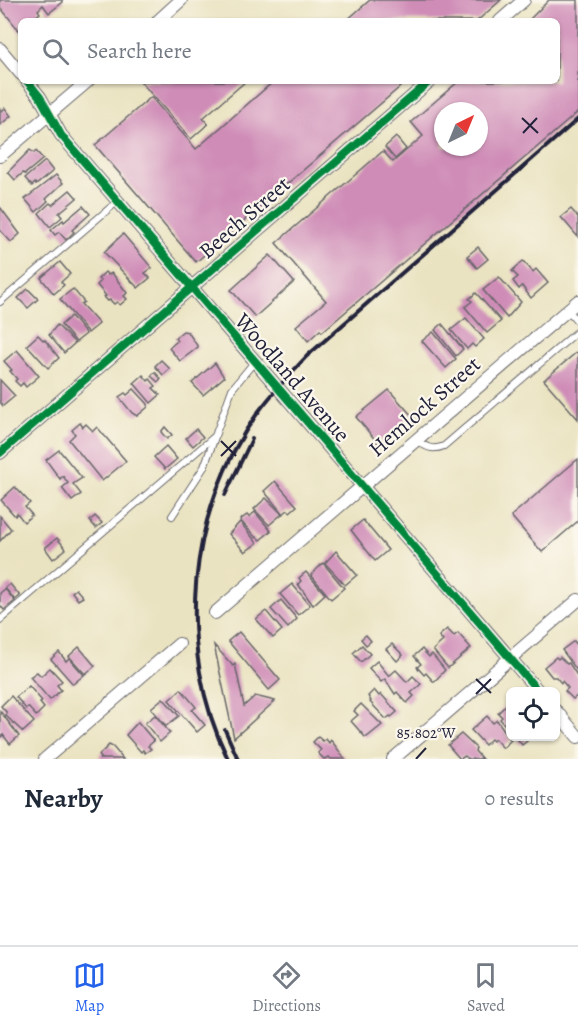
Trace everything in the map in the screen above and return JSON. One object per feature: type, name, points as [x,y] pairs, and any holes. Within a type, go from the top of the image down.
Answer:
[{"type":"street","points":[[161,18],[181,0]]},
{"type":"street","points":[[503,18],[524,0]]},
{"type":"street","points":[[0,49],[18,70]]},
{"type":"street","name":"Woodland Avenue","points":[[29,84],[40,97],[61,135],[535,687]]},
{"type":"street","points":[[0,156],[84,84]]},
{"type":"street","name":"Beech Street","points":[[0,453],[427,84]]},
{"type":"street","name":"Hemlock Street","points":[[215,613],[578,301]]},
{"type":"street","points":[[393,759],[578,600]]},
{"type":"street","points":[[45,759],[179,644]]},
{"type":"street","points":[[560,717],[578,737]]},
{"type":"lane","points":[[0,302],[118,201]]},
{"type":"lane","points":[[568,310],[578,322]]},
{"type":"lane","points":[[416,440],[427,448],[437,449],[444,446],[578,331]]},
{"type":"lane","points":[[172,516],[204,467],[232,389],[255,361]]},
{"type":"lane","points":[[0,620],[216,436]]},
{"type":"building","points":[[0,0],[62,0],[63,2],[49,13],[43,5],[38,10],[40,13],[34,18],[18,18],[18,29],[0,7]]},
{"type":"building","points":[[370,0],[501,0],[480,18],[349,18]]},
{"type":"building","points":[[549,0],[578,0],[578,112],[322,332],[320,330],[308,341],[296,326],[326,301],[276,243],[383,151],[393,162],[423,136],[411,122],[434,102],[434,156],[488,156],[488,102],[434,102],[455,84],[560,84],[560,18],[531,18]]},
{"type":"building","points":[[143,84],[243,84],[203,118],[208,124],[191,139]]},
{"type":"building","points":[[271,84],[404,84],[196,262],[95,145],[151,97],[196,149]]},
{"type":"building","points":[[5,108],[11,116],[0,125],[0,109],[2,111]]},
{"type":"building","points":[[396,137],[406,149],[395,159],[385,147]]},
{"type":"building","points":[[30,150],[34,153],[36,151],[43,159],[15,180],[8,172]]},
{"type":"building","points":[[45,161],[53,171],[32,186],[25,178]]},
{"type":"building","points":[[56,175],[63,183],[36,212],[25,199]]},
{"type":"building","points":[[70,190],[77,198],[59,213],[62,217],[50,227],[39,213]]},
{"type":"building","points":[[83,206],[90,214],[72,230],[74,232],[66,240],[59,232],[55,235],[51,230]]},
{"type":"building","points":[[0,207],[20,234],[11,242],[0,230]]},
{"type":"building","points":[[571,209],[578,217],[578,237],[561,217]]},
{"type":"building","points":[[123,234],[152,268],[145,273],[150,278],[138,288],[104,252]]},
{"type":"building","points":[[478,247],[488,259],[477,268],[467,256]]},
{"type":"building","points":[[270,255],[294,282],[255,317],[231,290]]},
{"type":"building","points":[[523,261],[533,272],[536,269],[548,283],[531,298],[522,286],[519,289],[513,281],[518,277],[512,271]]},
{"type":"building","points":[[60,262],[70,274],[61,282],[64,285],[54,294],[41,278]]},
{"type":"building","points":[[105,272],[108,275],[112,273],[127,293],[124,296],[127,299],[120,305],[117,302],[114,304],[108,301],[97,285],[101,281],[98,279]]},
{"type":"building","points":[[499,277],[521,302],[507,318],[483,290]]},
{"type":"building","points":[[28,289],[38,299],[28,308],[18,298]]},
{"type":"building","points":[[73,289],[84,302],[81,304],[99,324],[88,333],[60,299]]},
{"type":"building","points":[[476,293],[501,321],[487,333],[465,307]]},
{"type":"building","points":[[71,316],[86,334],[76,342],[61,325]]},
{"type":"building","points":[[466,318],[484,339],[475,347],[472,344],[467,349],[451,330]]},
{"type":"building","points":[[442,324],[463,349],[456,356],[435,330]]},
{"type":"building","points":[[57,325],[75,343],[64,353],[49,335]]},
{"type":"building","points":[[183,331],[188,332],[198,347],[180,361],[169,348]]},
{"type":"building","points":[[433,332],[456,359],[446,368],[422,341]]},
{"type":"building","points":[[38,335],[59,358],[48,368],[27,345]]},
{"type":"building","points":[[17,350],[39,376],[26,387],[23,383],[20,386],[15,381],[17,379],[4,361]]},
{"type":"building","points":[[578,351],[578,419],[544,380]]},
{"type":"building","points":[[161,360],[170,369],[163,375],[155,366]]},
{"type":"building","points":[[215,363],[224,377],[203,395],[192,383]]},
{"type":"building","points":[[155,372],[161,379],[158,382],[151,376]]},
{"type":"building","points":[[143,375],[156,386],[153,388],[160,395],[151,403],[134,383]]},
{"type":"building","points":[[0,380],[15,396],[3,406],[0,402]]},
{"type":"building","points":[[134,389],[148,404],[148,407],[137,416],[119,397],[125,393],[127,395]]},
{"type":"building","points":[[389,390],[413,417],[378,443],[356,417]]},
{"type":"building","points":[[80,423],[83,427],[86,424],[93,431],[97,427],[126,461],[102,481],[69,440],[75,434],[72,430]]},
{"type":"building","points":[[165,427],[172,435],[167,439],[161,432]]},
{"type":"building","points":[[196,429],[203,437],[193,446],[186,438]]},
{"type":"building","points":[[166,446],[177,459],[165,469],[154,457]]},
{"type":"building","points":[[59,450],[82,478],[73,484],[81,494],[72,501],[62,488],[68,483],[63,476],[60,479],[46,460]]},
{"type":"building","points":[[578,459],[578,521],[542,552],[511,516]]},
{"type":"building","points":[[275,481],[297,506],[290,512],[288,510],[283,514],[264,491]]},
{"type":"building","points":[[15,487],[30,503],[25,507],[32,515],[24,522],[17,513],[15,516],[1,500]]},
{"type":"building","points":[[266,498],[282,514],[269,525],[254,509]]},
{"type":"building","points":[[255,512],[271,531],[260,540],[240,520]]},
{"type":"building","points":[[0,516],[11,529],[0,541]]},
{"type":"building","points":[[95,516],[102,523],[96,528],[90,521]]},
{"type":"building","points":[[363,520],[388,550],[375,561],[351,530]]},
{"type":"building","points":[[240,522],[257,543],[245,552],[229,534]]},
{"type":"building","points":[[57,538],[66,549],[53,559],[45,548]]},
{"type":"building","points":[[336,551],[357,575],[345,585],[325,563]]},
{"type":"building","points":[[323,563],[344,588],[331,599],[311,575]]},
{"type":"building","points":[[306,572],[325,594],[313,605],[298,584],[301,581],[299,578]]},
{"type":"building","points":[[10,584],[20,596],[15,600],[5,588]]},
{"type":"building","points":[[292,584],[310,605],[298,615],[280,594]]},
{"type":"building","points":[[5,589],[15,601],[4,610],[0,605],[0,593]]},
{"type":"building","points":[[76,589],[83,597],[78,600],[72,592]]},
{"type":"building","points":[[281,600],[297,619],[288,628],[271,609]]},
{"type":"building","points":[[266,611],[282,630],[273,638],[256,619]]},
{"type":"building","points":[[447,629],[454,636],[458,633],[471,648],[448,668],[433,650],[443,641],[439,636]]},
{"type":"building","points":[[239,632],[280,680],[269,690],[228,641]]},
{"type":"building","points":[[366,635],[371,641],[366,645],[361,639]]},
{"type":"building","points":[[574,641],[578,646],[578,672],[562,650]]},
{"type":"building","points":[[392,644],[403,655],[397,661],[386,649]]},
{"type":"building","points":[[214,645],[233,666],[235,664],[244,706],[255,696],[275,701],[234,738]]},
{"type":"building","points":[[362,645],[370,654],[361,662],[353,653]]},
{"type":"building","points":[[79,647],[95,666],[85,674],[69,656]]},
{"type":"building","points":[[422,649],[429,657],[432,654],[445,670],[435,681],[426,673],[424,675],[417,667],[421,664],[414,656]]},
{"type":"building","points":[[59,652],[66,661],[69,658],[84,675],[73,684],[51,659]]},
{"type":"building","points":[[556,657],[569,663],[578,677],[578,695],[573,699],[565,691],[568,688],[562,681],[561,683],[556,677],[552,677],[544,667]]},
{"type":"building","points":[[377,661],[389,676],[396,670],[407,682],[413,676],[421,684],[411,693],[414,696],[407,703],[397,692],[395,694],[385,679],[381,682],[369,668]]},
{"type":"building","points":[[50,668],[62,681],[57,685],[61,690],[50,700],[30,677],[37,672],[41,676]]},
{"type":"building","points":[[29,686],[42,701],[40,703],[44,708],[36,716],[28,707],[26,709],[16,697]]},
{"type":"building","points":[[181,689],[196,707],[192,710],[205,725],[197,732],[169,700]]},
{"type":"building","points":[[374,690],[379,696],[381,694],[397,712],[391,717],[386,719],[370,702],[368,696]]},
{"type":"building","points":[[11,696],[34,722],[23,732],[5,715],[7,713],[1,706]]},
{"type":"building","points":[[163,698],[179,716],[166,726],[151,708]]},
{"type":"building","points":[[361,704],[382,725],[367,737],[351,721],[358,715],[354,711]]},
{"type":"building","points":[[506,705],[506,726],[500,719],[502,717],[498,713]]},
{"type":"building","points":[[0,711],[19,736],[10,744],[3,735],[0,738]]},
{"type":"building","points":[[155,715],[170,733],[160,742],[145,723]]},
{"type":"building","points":[[487,716],[493,723],[497,720],[506,733],[506,741],[510,741],[503,748],[495,739],[493,741],[491,739],[485,745],[471,730]]},
{"type":"building","points":[[138,722],[154,741],[148,746],[151,749],[145,753],[143,750],[141,752],[126,735]]},
{"type":"building","points":[[461,734],[476,748],[475,751],[482,759],[468,759],[465,756],[460,759],[448,745]]},
{"type":"building","points":[[318,737],[323,741],[326,739],[329,743],[331,740],[345,759],[329,757],[324,759],[318,753],[321,750],[313,742]]},
{"type":"building","points":[[109,745],[123,759],[100,759],[99,755]]},
{"type":"railway","points":[[228,759],[211,717],[200,672],[195,627],[196,581],[203,536],[216,492],[235,450],[259,411],[307,356],[578,119]]},
{"type":"railway","points":[[225,495],[252,439]]},
{"type":"railway","points":[[225,730],[238,759]]},
{"type":"cycle path","points":[[29,84],[40,97],[61,135],[535,687]]},
{"type":"cycle path","points":[[0,453],[427,84]]}]
